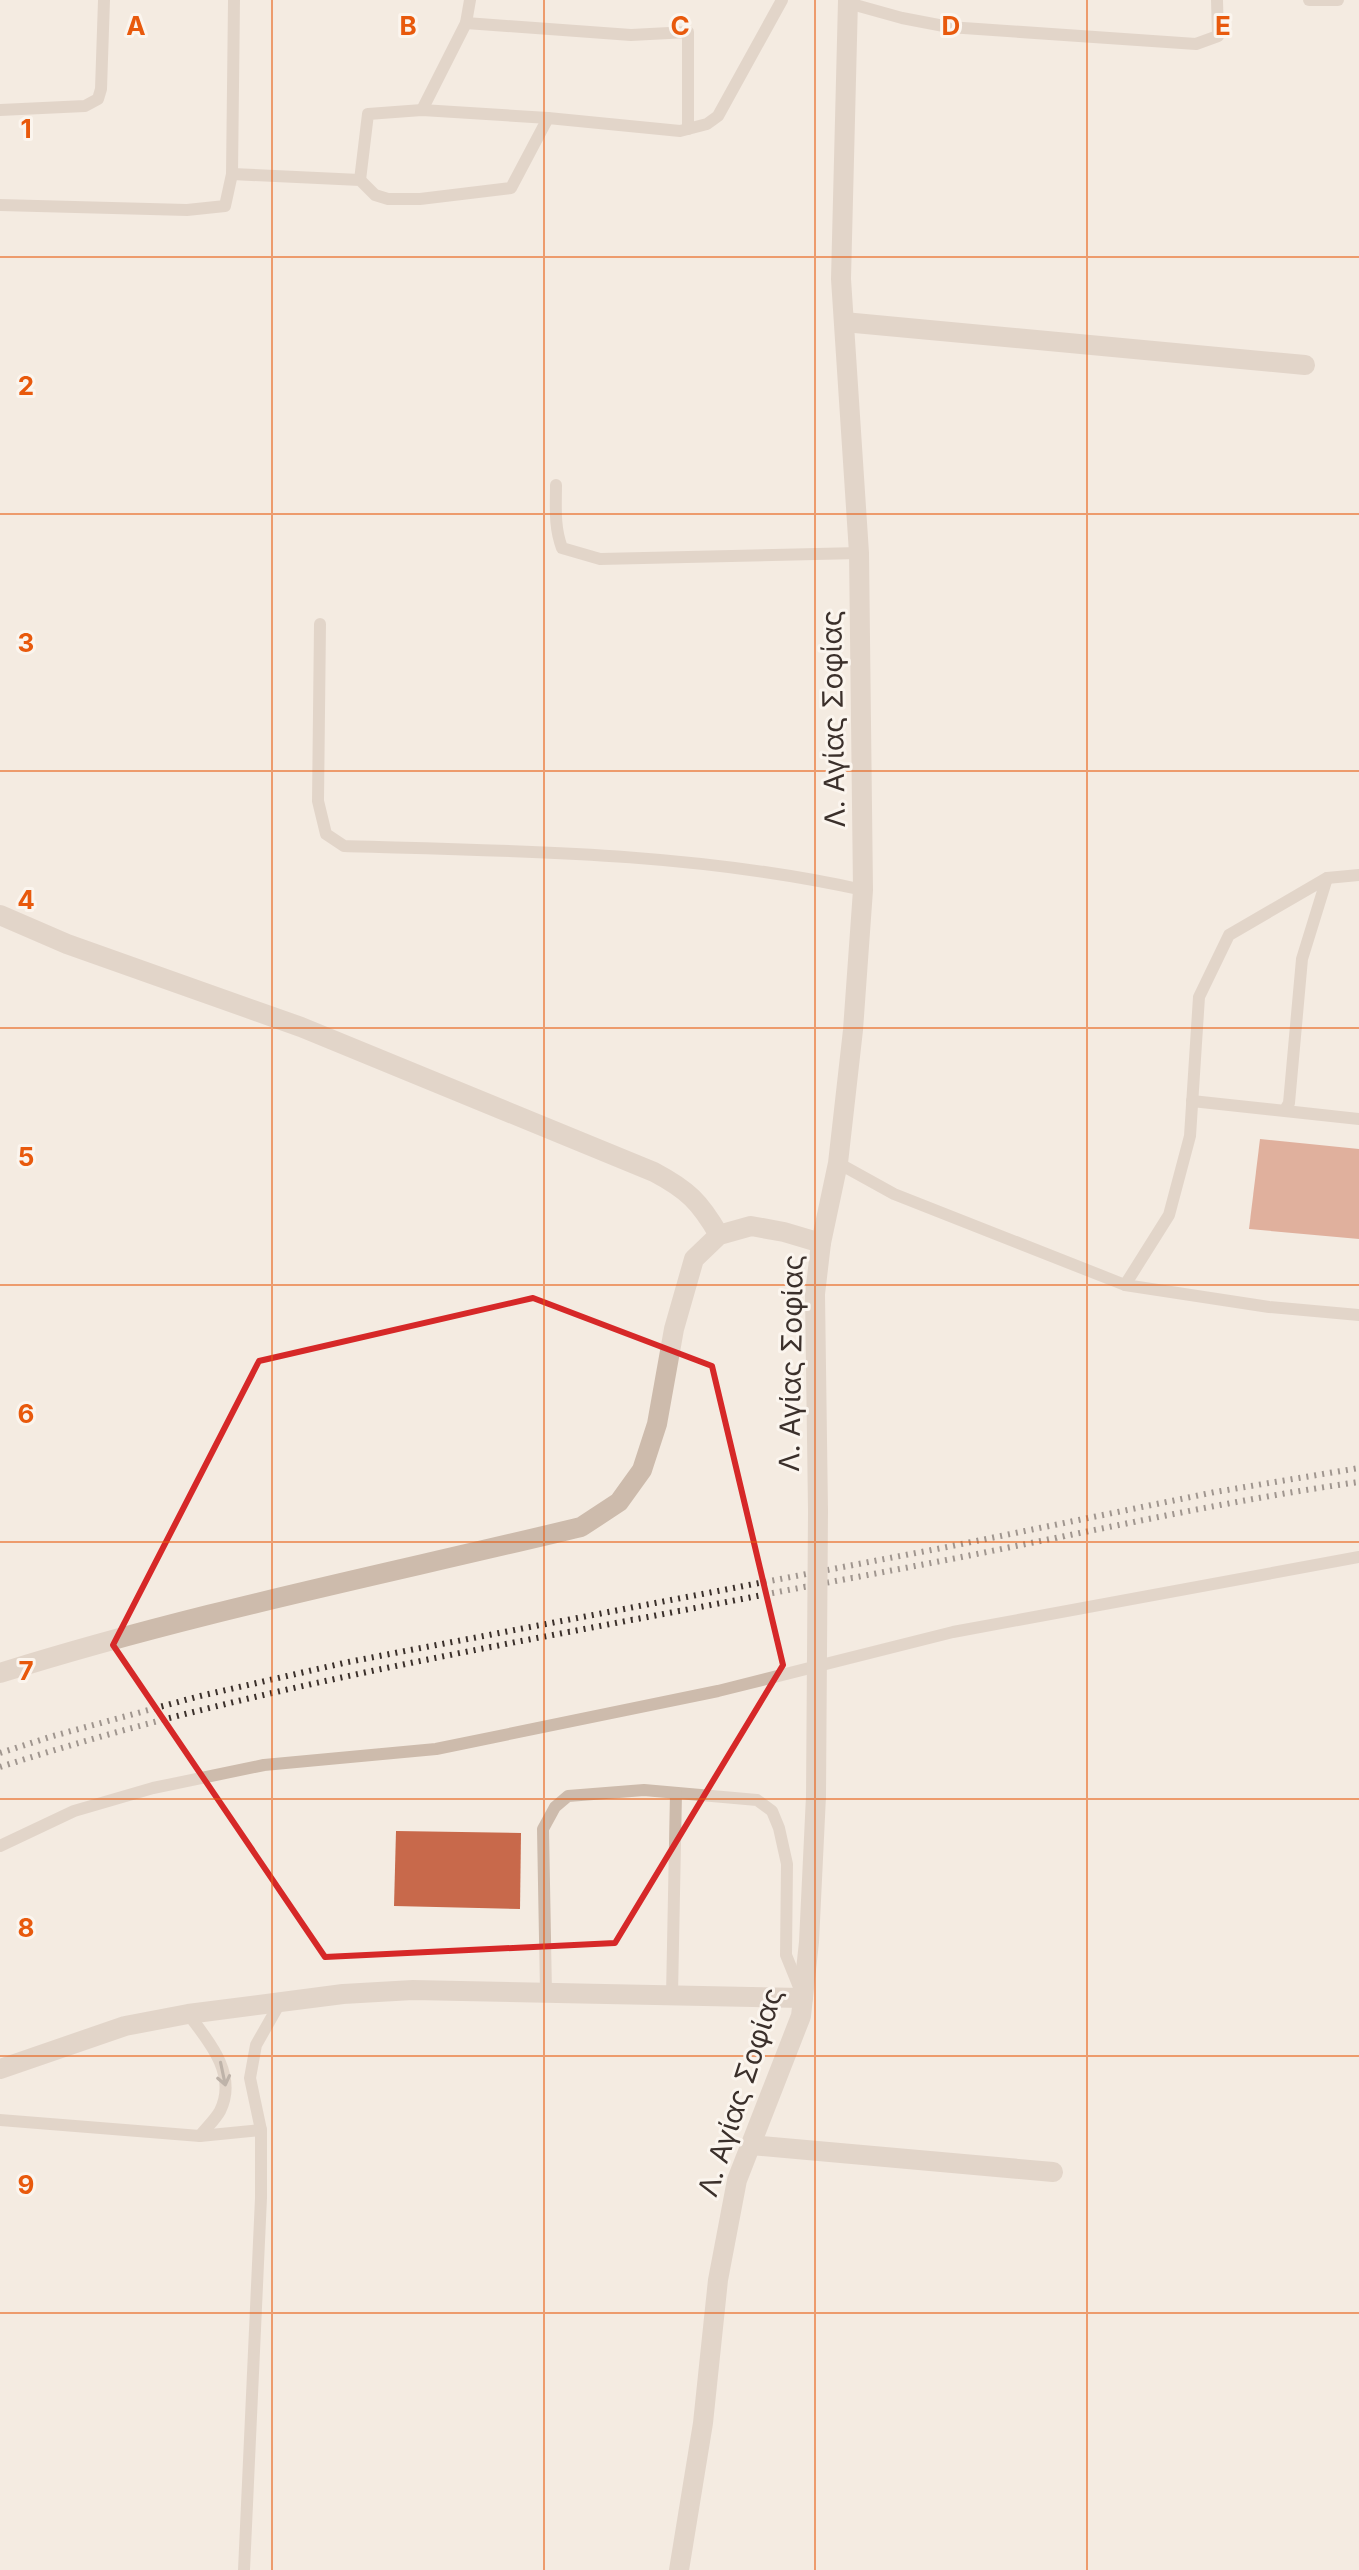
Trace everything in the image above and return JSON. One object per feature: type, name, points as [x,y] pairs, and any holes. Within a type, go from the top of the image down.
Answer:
[{"type":"street","name":"Λ. Αγίας Σοφίας","points":[[679,2570],[703,2423],[718,2280],[737,2180],[801,2016],[809,1942],[816,1796],[818,1511],[815,1294],[821,1243],[838,1163],[853,1030],[863,890],[859,553],[841,279],[848,2]]},
{"type":"street","points":[[844,322],[1305,365]]},
{"type":"street","points":[[0,915],[67,944],[301,1027],[654,1172],[679,1185],[703,1207],[719,1235]]},
{"type":"street","points":[[0,1673],[222,1611],[581,1527],[619,1502],[642,1470],[657,1424],[674,1329],[694,1259],[719,1235],[751,1226],[821,1243]]},
{"type":"street","points":[[0,2069],[125,2026],[188,2014],[343,1994],[413,1990],[803,1998]]},
{"type":"street","points":[[751,2145],[1053,2172]]},
{"type":"lane","points":[[0,110],[85,106],[98,99],[104,0]]},
{"type":"lane","points":[[0,205],[187,210],[225,206],[232,174],[234,0]]},
{"type":"lane","points":[[422,110],[466,23],[470,0]]},
{"type":"lane","points":[[360,180],[368,114],[422,110],[680,131],[707,124],[718,116],[782,0]]},
{"type":"lane","points":[[848,2],[902,18],[949,27],[1196,44],[1218,36],[1217,0]]},
{"type":"lane","points":[[1309,0],[1338,0]]},
{"type":"lane","points":[[466,23],[631,35],[688,32],[688,129]]},
{"type":"lane","points":[[232,174],[360,180],[375,195],[388,199],[420,199],[511,188],[548,118]]},
{"type":"lane","points":[[556,485],[558,539],[562,548],[579,555],[600,559],[859,553]]},
{"type":"lane","points":[[320,624],[318,801],[326,834],[335,842],[344,846],[510,849],[635,856],[800,876],[863,890]]},
{"type":"lane","points":[[1125,1285],[1169,1215],[1190,1136],[1199,997],[1229,935],[1327,878],[1359,875]]},
{"type":"lane","points":[[1285,1110],[1289,1103],[1302,959],[1327,878]]},
{"type":"lane","points":[[1192,1101],[1359,1119]]},
{"type":"lane","points":[[838,1163],[894,1194],[1125,1285],[1269,1307],[1359,1315]]},
{"type":"lane","points":[[0,1846],[74,1811],[167,1785],[264,1765],[436,1749],[718,1691],[953,1632],[1359,1557]]},
{"type":"lane","points":[[546,1993],[543,1829],[555,1807],[568,1796],[644,1790],[757,1800],[772,1811],[787,1864],[786,1955],[803,1998]]},
{"type":"lane","points":[[672,1995],[676,1793]]},
{"type":"lane","points":[[244,2570],[261,2198],[261,2130],[250,2078],[256,2045],[281,2001]]},
{"type":"lane","points":[[188,2014],[209,2041],[220,2062],[225,2082],[225,2096],[219,2113],[200,2136]]},
{"type":"lane","points":[[0,2120],[200,2136],[261,2130]]},
{"type":"highlighted area","points":[[533,1298],[712,1366],[783,1665],[615,1943],[325,1957],[113,1645],[259,1361]]},
{"type":"building","points":[[1260,1139],[1359,1149],[1359,1239],[1249,1229]]},
{"type":"building","points":[[396,1831],[521,1833],[520,1909],[394,1906]]},
{"type":"railway","points":[[0,1753],[200,1696],[348,1662],[947,1547],[1215,1492],[1359,1468]]},
{"type":"railway","points":[[0,1767],[183,1715],[368,1672],[1187,1511],[1359,1482]]}]
